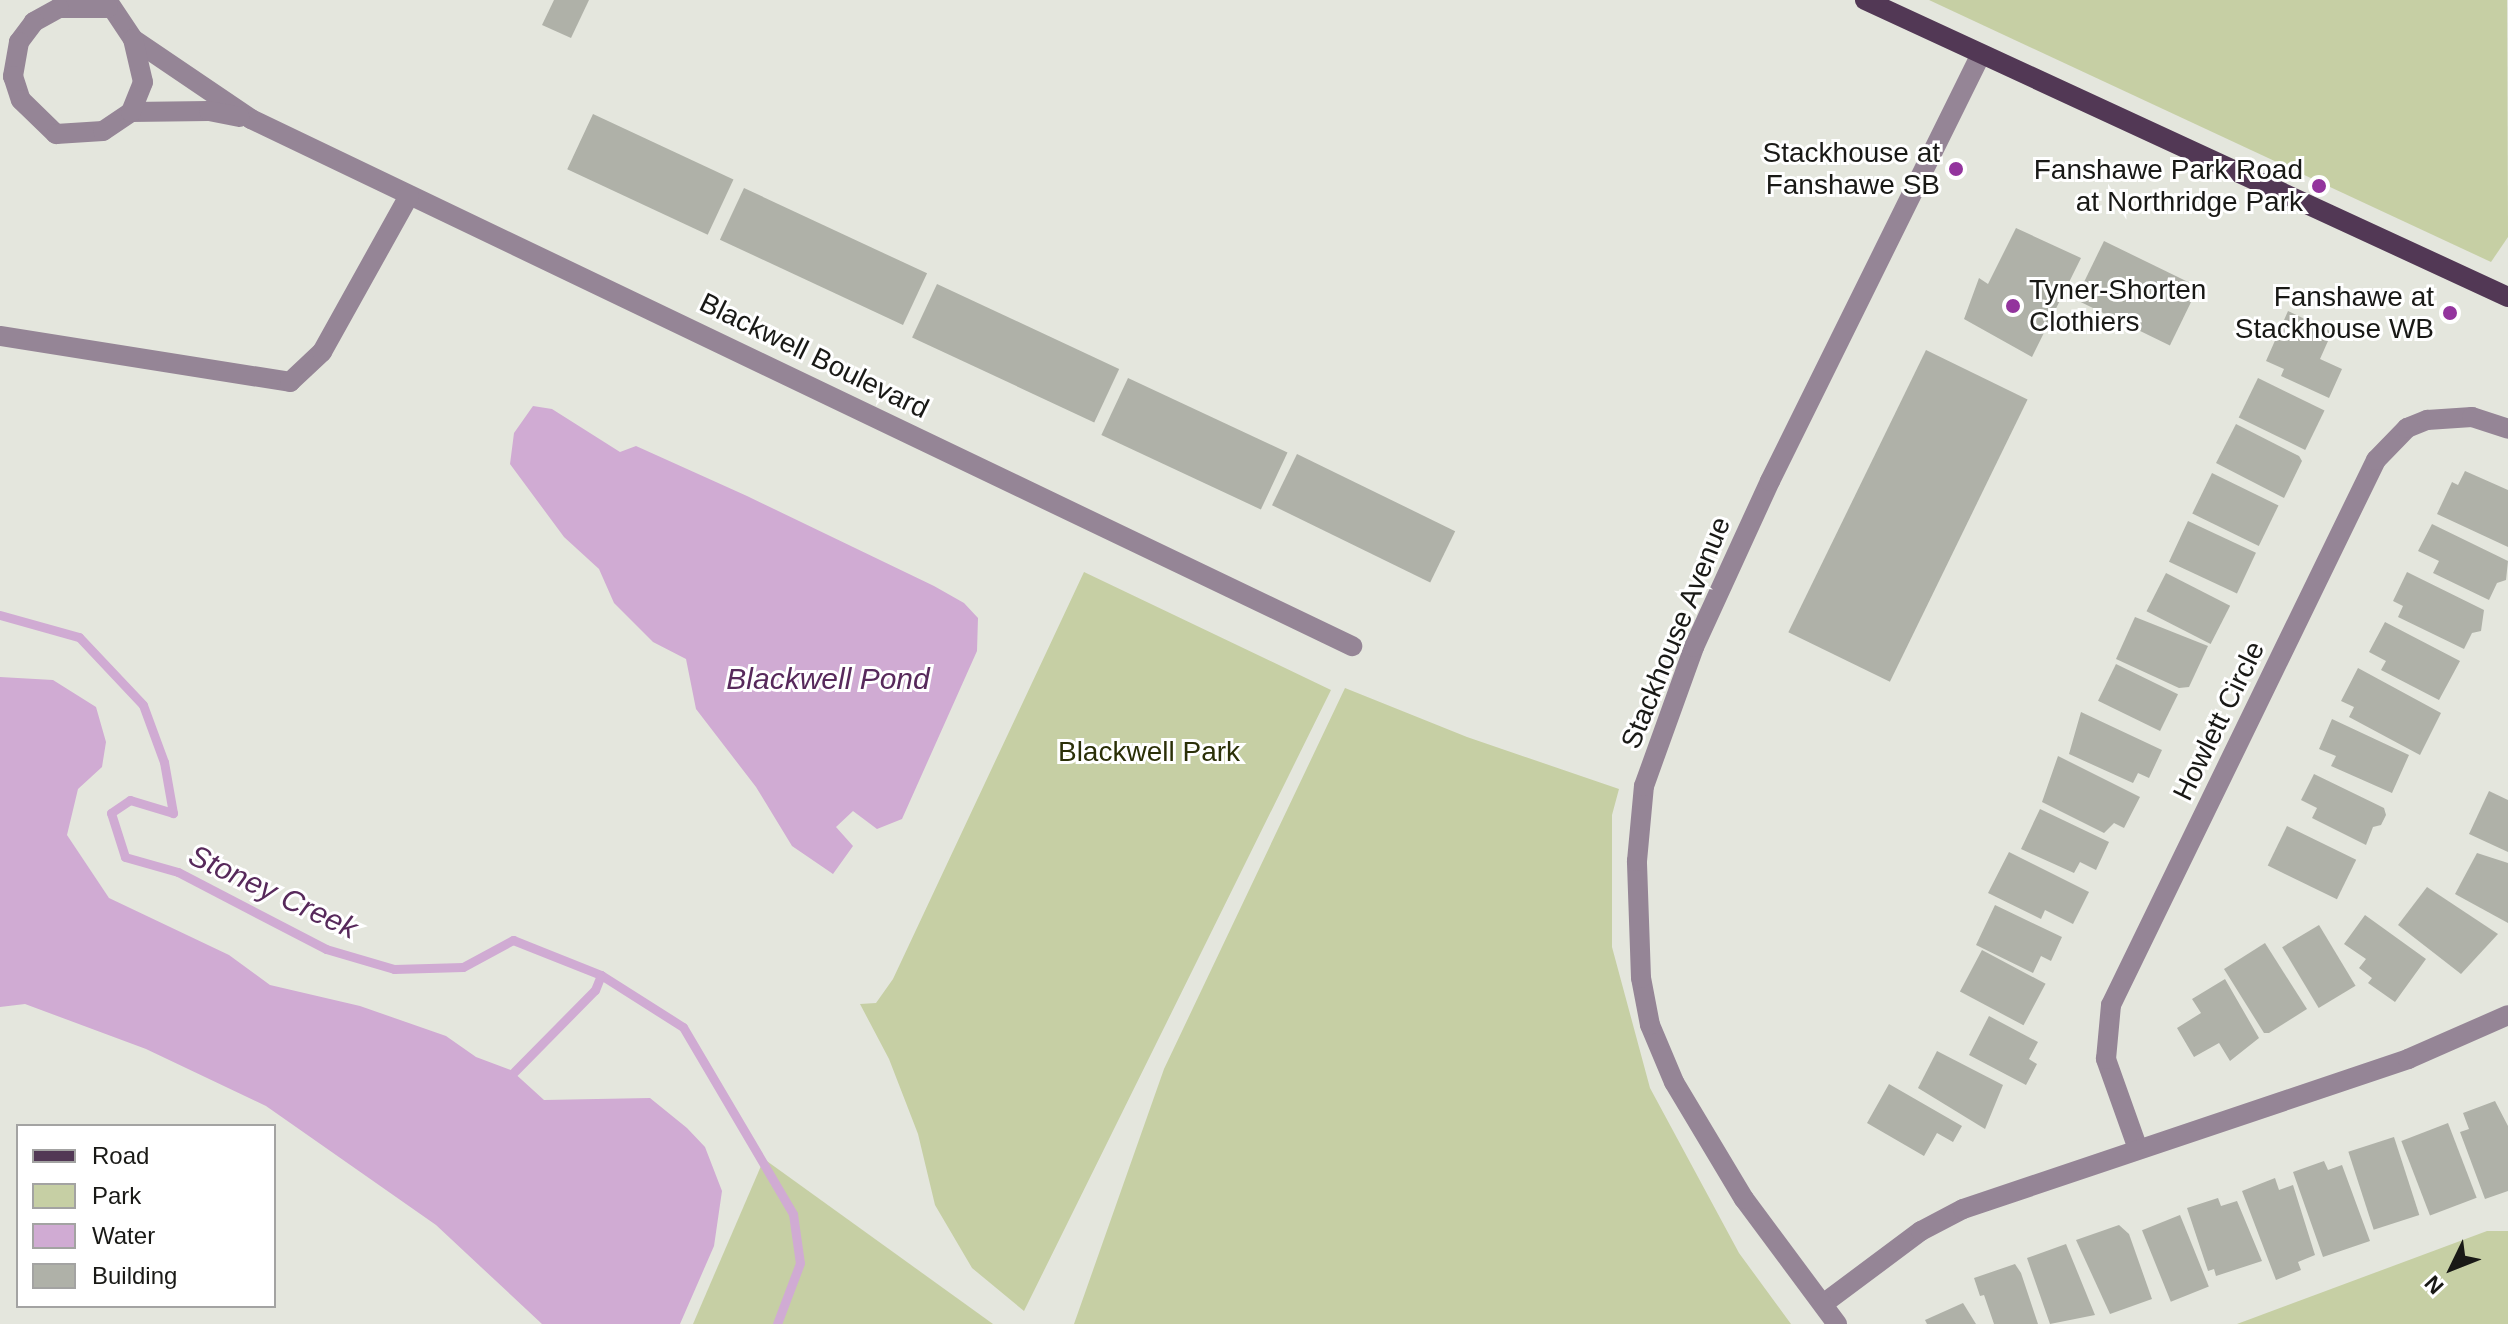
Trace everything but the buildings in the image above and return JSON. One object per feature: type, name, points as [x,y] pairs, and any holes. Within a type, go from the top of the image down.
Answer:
[{"type":"main road","points":[[1865,0],[2508,297]]},
{"type":"street","name":"Blackwell Boulevard","points":[[21,100],[13,76],[10,45],[34,22],[60,4],[107,4],[133,39],[251,119],[1352,646]]},
{"type":"street","name":"Blackwell Boulevard","points":[[131,112],[143,82],[133,39]]},
{"type":"street","name":"Stackhouse Avenue","points":[[1837,1324],[1744,1199],[1674,1082],[1650,1025],[1641,978],[1637,861],[1644,786],[1694,647],[1770,481],[1981,54]]},
{"type":"street","name":"Blackwell Boulevard","points":[[0,93],[21,100],[56,134],[103,131],[131,112],[209,111],[251,119]]},
{"type":"street","points":[[0,336],[290,382],[322,352],[409,196]]},
{"type":"street","name":"Howlett Circle","points":[[2138,1149],[2106,1059],[2111,1005],[2376,460],[2398,435],[2427,420],[2472,417],[2508,429]]},
{"type":"street","points":[[1823,1304],[1921,1231],[1963,1209],[2408,1059],[2508,1015]]},
{"type":"green space","points":[[1929,0],[2507,0],[2508,237],[2491,262]]},
{"type":"green space","name":"Blackwell Park","points":[[1084,572],[1331,690],[1024,1311],[972,1268],[935,1205],[918,1134],[889,1059],[860,1004],[876,1003],[893,979]]},
{"type":"green space","points":[[1345,688],[1467,737],[1619,789],[1612,815],[1612,947],[1650,1088],[1739,1253],[1791,1324],[1074,1324],[1164,1069]]},
{"type":"green space","points":[[764,1159],[993,1324],[693,1324]]},
{"type":"green space","points":[[2487,1231],[2508,1231],[2508,1324],[2237,1324]]},
{"type":"water","name":"Blackwell Pond","points":[[533,406],[552,409],[620,452],[636,446],[747,496],[934,586],[964,603],[978,618],[977,651],[902,819],[877,829],[853,811],[836,827],[853,846],[833,874],[792,846],[756,787],[696,709],[686,659],[653,642],[614,603],[599,569],[564,537],[510,464],[514,433]]},
{"type":"water","points":[[0,677],[53,680],[96,707],[106,742],[102,767],[78,789],[67,835],[109,898],[229,955],[270,985],[360,1006],[446,1036],[476,1057],[511,1070],[544,1100],[650,1098],[687,1128],[705,1147],[722,1191],[714,1246],[680,1324],[542,1324],[436,1225],[266,1106],[146,1049],[25,1004],[0,1007]]},
{"type":"waterway","name":"Stoney Creek","points":[[0,615],[79,637],[143,705],[164,762],[173,813],[130,800],[111,813],[125,857],[178,872],[326,949],[394,969],[463,967],[513,940],[601,975],[683,1027],[793,1214],[800,1263],[777,1324]]},
{"type":"waterway","points":[[514,1072],[595,990],[601,975]]},
{"type":"place","name":"Stackhouse at Fanshawe SB","points":[[1956,169]]},
{"type":"place","name":"Fanshawe Park Road at Northridge Park","points":[[2319,186]]},
{"type":"place","name":"Tyner-Shorten Clothiers","points":[[2013,306]]},
{"type":"place","name":"Fanshawe at Stackhouse WB","points":[[2450,313]]}]
